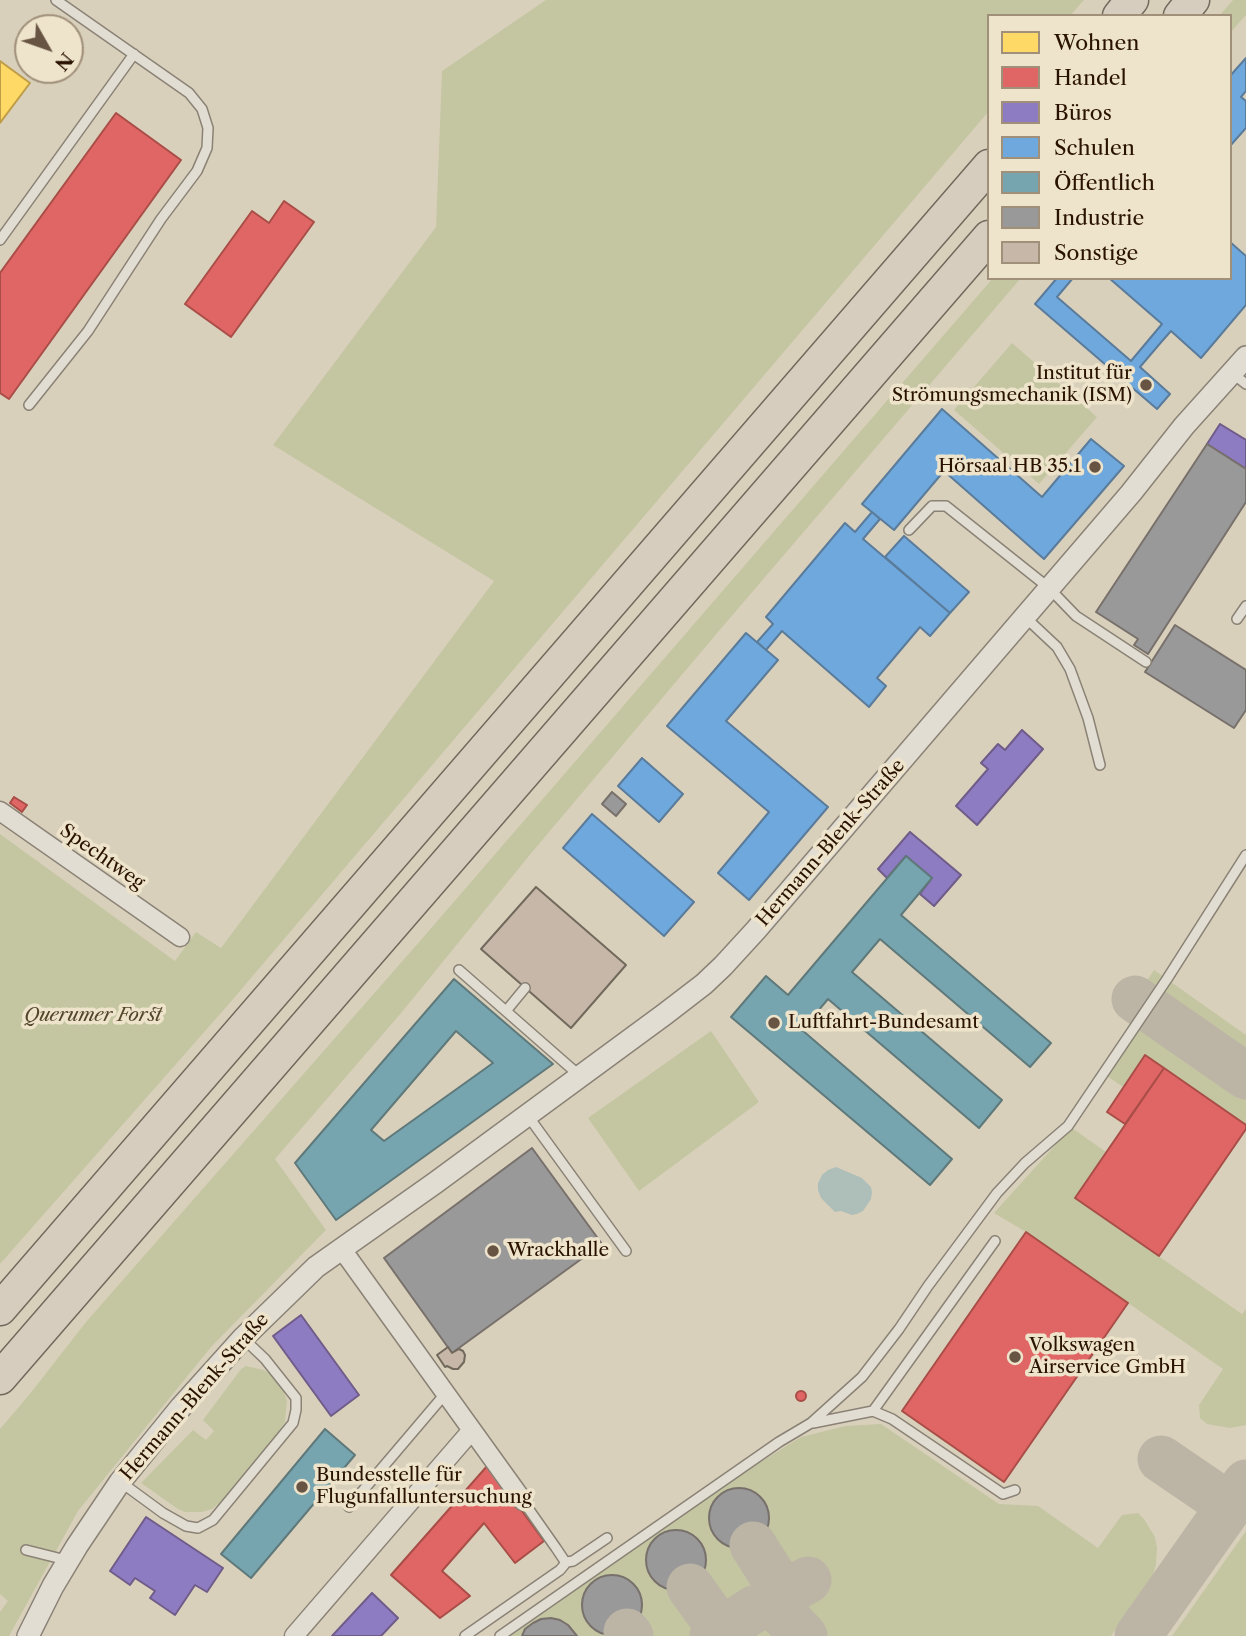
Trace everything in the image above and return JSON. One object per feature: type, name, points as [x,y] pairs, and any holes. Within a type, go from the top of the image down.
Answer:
[{"type":"highway","points":[[1121,14],[1132,0]]},
{"type":"highway","points":[[1182,14],[1193,0]]},
{"type":"highway","points":[[0,1309],[987,168]]},
{"type":"highway","points":[[0,1378],[987,239]]},
{"type":"street","name":"Hermann-Blenk-Straße","points":[[28,1636],[53,1586],[120,1482],[181,1407],[243,1338],[302,1279],[341,1248],[580,1076],[687,997],[716,972],[741,947],[1025,617],[1131,493],[1184,426],[1241,371]]},
{"type":"street","name":"Spechtweg","points":[[0,811],[180,937]]},
{"type":"street","points":[[341,1248],[523,1502]]},
{"type":"street","points":[[294,1636],[472,1430]]},
{"type":"lane","points":[[29,405],[88,331],[161,219],[197,171],[207,148],[208,128],[202,109],[189,93],[56,0]]},
{"type":"lane","points":[[0,240],[134,54]]},
{"type":"lane","points":[[909,530],[932,506],[946,506],[1049,588],[1076,616],[1146,662]]},
{"type":"lane","points":[[1237,619],[1246,606]]},
{"type":"lane","points":[[1025,617],[1057,647],[1070,669],[1088,718],[1100,765]]},
{"type":"lane","points":[[500,1636],[779,1442],[811,1423],[862,1377],[998,1193],[1025,1163],[1068,1126],[1246,855]]},
{"type":"lane","points":[[459,970],[580,1076]]},
{"type":"lane","points":[[506,1011],[525,988]]},
{"type":"lane","points":[[527,1115],[626,1251]]},
{"type":"lane","points":[[873,1411],[995,1241]]},
{"type":"lane","points":[[120,1482],[163,1513],[186,1525],[198,1528],[213,1520],[293,1423],[296,1410],[296,1398],[265,1359],[243,1338]]},
{"type":"lane","points":[[349,1507],[445,1394]]},
{"type":"lane","points":[[811,1423],[873,1411],[892,1419],[1003,1493],[1015,1490]]},
{"type":"lane","points":[[466,1636],[565,1564],[523,1502]]},
{"type":"lane","points":[[564,1560],[573,1561],[607,1538]]},
{"type":"lane","points":[[26,1549],[68,1561]]},
{"type":"green space","name":"Querumer Forst","points":[[546,0],[1084,0],[1072,14],[987,14],[987,113],[228,1005],[0,1264],[0,834],[175,961],[196,932],[221,948],[494,581],[273,445],[436,227],[442,71]]},
{"type":"green space","points":[[1233,0],[1246,0],[1246,15],[1232,31],[1232,14],[1221,14]]},
{"type":"green space","points":[[991,280],[1019,280],[724,625],[533,851],[402,1012],[275,1159],[326,1230],[211,1347],[78,1511],[9,1636],[0,1636],[0,1612],[8,1601],[0,1594],[0,1429],[86,1322],[420,941]]},
{"type":"green space","points":[[1012,343],[1097,417],[1039,484],[954,410]]},
{"type":"green space","points":[[1154,970],[1246,1035],[1246,1059],[1142,988]]},
{"type":"green space","points":[[1143,1023],[1246,1093],[1246,1125],[1145,1055],[1123,1087],[1107,1076]]},
{"type":"green space","points":[[711,1031],[759,1102],[639,1191],[588,1118]]},
{"type":"green space","points":[[1072,1128],[1106,1152],[1075,1198],[1242,1314],[1246,1309],[1246,1425],[1230,1428],[1207,1424],[1200,1418],[1199,1405],[1223,1369],[1026,1232],[994,1213]]},
{"type":"green space","points":[[246,1366],[264,1370],[281,1384],[287,1401],[285,1422],[272,1443],[228,1496],[212,1509],[202,1512],[185,1512],[178,1509],[141,1483],[193,1430],[206,1440],[214,1431],[203,1420]]},
{"type":"green space","points":[[881,1424],[999,1504],[1038,1506],[1098,1548],[1122,1515],[1138,1513],[1155,1537],[1156,1565],[1152,1578],[1111,1636],[510,1636],[743,1473],[801,1437],[845,1426]]},
{"type":"green space","points":[[1246,1531],[1246,1636],[1172,1636]]},
{"type":"shaded area","points":[[836,1167],[862,1178],[871,1187],[871,1199],[863,1211],[852,1215],[835,1212],[821,1198],[818,1183],[822,1175]]},
{"type":"building: Wohnen","points":[[0,61],[14,71],[14,84],[29,84],[0,123]]},
{"type":"building: Handel","points":[[116,113],[181,160],[9,399],[0,393],[0,273]]},
{"type":"building: Handel","points":[[284,201],[314,222],[231,337],[185,304],[252,211],[269,223]]},
{"type":"building: Handel","points":[[14,797],[27,805],[22,812],[10,803]]},
{"type":"building: Handel","points":[[1145,1055],[1164,1068],[1125,1124],[1107,1112]]},
{"type":"building: Handel","points":[[1164,1068],[1246,1125],[1246,1129],[1159,1256],[1075,1198]]},
{"type":"building: Handel","name":"Volkswagen Airservice GmbH","points":[[1026,1232],[1128,1303],[1004,1482],[902,1411]]},
{"type":"building: Handel","points":[[801,1391],[805,1392],[805,1400],[801,1401],[797,1400],[796,1396],[797,1392]]},
{"type":"building: Handel","points":[[488,1465],[544,1541],[515,1563],[484,1523],[442,1571],[470,1596],[440,1618],[391,1575]]},
{"type":"building: Büros","points":[[1220,424],[1246,440],[1246,469],[1207,444]]},
{"type":"building: Büros","points":[[1022,730],[1043,749],[977,825],[956,806],[988,769],[981,763],[998,744],[1005,750]]},
{"type":"building: Büros","points":[[910,832],[961,875],[934,906],[920,894],[932,878],[906,856],[887,878],[878,869]]},
{"type":"building: Büros","points":[[301,1315],[359,1395],[331,1416],[273,1336]]},
{"type":"building: Büros","points":[[146,1517],[223,1568],[207,1592],[195,1585],[175,1615],[150,1598],[155,1591],[135,1578],[130,1585],[110,1571]]},
{"type":"building: Büros","points":[[372,1593],[398,1618],[381,1636],[332,1636]]},
{"type":"building: Schulen","points":[[1246,58],[1246,91],[1241,97],[1246,101],[1246,128],[1232,144],[1232,74]]},
{"type":"building: Schulen","points":[[1232,244],[1246,256],[1246,305],[1201,358],[1171,331],[1140,367],[1170,394],[1157,409],[1035,304],[1055,280],[1071,280],[1057,297],[1131,361],[1162,324],[1111,280],[1232,280]]},
{"type":"building: Schulen","points":[[942,409],[1042,497],[1091,439],[1124,466],[1044,559],[944,471],[894,530],[862,504]]},
{"type":"building: Schulen","points":[[872,512],[880,519],[863,539],[950,613],[930,636],[920,627],[877,678],[886,686],[869,707],[782,631],[766,650],[757,642],[773,624],[766,617],[845,523],[855,532]]},
{"type":"building: Schulen","points":[[904,536],[969,592],[950,613],[885,557]]},
{"type":"building: Schulen","points":[[746,633],[778,660],[726,721],[828,807],[749,900],[718,873],[769,812],[667,726]]},
{"type":"building: Schulen","points":[[642,758],[683,794],[659,822],[618,786]]},
{"type":"building: Schulen","points":[[592,814],[694,902],[664,936],[563,848]]},
{"type":"building: Öffentlich","name":"Luftfahrt-Bundesamt","points":[[906,856],[932,878],[901,915],[1051,1043],[1030,1067],[880,939],[852,972],[1002,1100],[979,1128],[828,999],[802,1030],[952,1159],[930,1185],[731,1017],[766,976],[788,995]]},
{"type":"building: Öffentlich","points":[[454,979],[553,1064],[336,1220],[295,1163]],"holes":[[[456,1031],[493,1063],[384,1141],[371,1130]]]},
{"type":"building: Öffentlich","name":"Bundesstelle für Flugunfalluntersuchung","points":[[325,1429],[355,1455],[251,1578],[221,1554]]},
{"type":"building: Industrie","points":[[1207,444],[1246,469],[1246,502],[1148,654],[1134,645],[1138,639],[1096,612]]},
{"type":"building: Industrie","points":[[1175,625],[1246,670],[1246,710],[1234,728],[1145,672]]},
{"type":"building: Industrie","points":[[612,792],[626,804],[616,816],[602,804]]},
{"type":"building: Industrie","name":"Wrackhalle","points":[[532,1148],[602,1244],[452,1353],[384,1258]]},
{"type":"building: Industrie","points":[[739,1488],[756,1493],[764,1501],[769,1518],[764,1535],[756,1543],[739,1548],[722,1543],[714,1535],[709,1518],[714,1501],[722,1493]]},
{"type":"building: Industrie","points":[[676,1530],[693,1535],[701,1543],[706,1560],[701,1577],[693,1585],[676,1590],[659,1585],[651,1577],[646,1560],[651,1543],[659,1535]]},
{"type":"building: Industrie","points":[[612,1575],[629,1580],[637,1588],[642,1605],[637,1622],[629,1630],[612,1635],[595,1630],[587,1622],[582,1605],[587,1588],[595,1580]]},
{"type":"building: Industrie","points":[[551,1618],[568,1625],[577,1636],[522,1636],[525,1629],[533,1623]]},
{"type":"building: Sonstige","points":[[536,887],[626,965],[571,1028],[481,949]]},
{"type":"building: Sonstige","points":[[448,1347],[452,1353],[459,1349],[465,1355],[464,1362],[458,1369],[445,1367],[437,1355]]},
{"type":"taxiway","points":[[1135,999],[1246,1076]]},
{"type":"taxiway","points":[[1161,1459],[1230,1506]]},
{"type":"taxiway","points":[[1138,1636],[1246,1483]]},
{"type":"taxiway","points":[[753,1545],[784,1594]]},
{"type":"taxiway","points":[[713,1636],[756,1608],[775,1606],[784,1594],[808,1580]]},
{"type":"taxiway","points":[[690,1587],[721,1630]]},
{"type":"taxiway","points":[[775,1606],[804,1636]]},
{"type":"taxiway","points":[[627,1632],[630,1636]]},
{"type":"place","name":"Institut für Strömungsmechanik (ISM)","points":[[1146,385]]},
{"type":"place","name":"Hörsaal HB 35.1","points":[[1095,467]]},
{"type":"place","name":"Luftfahrt-Bundesamt","points":[[774,1023]]},
{"type":"place","name":"Wrackhalle","points":[[493,1251]]},
{"type":"place","name":"Volkswagen Airservice GmbH","points":[[1015,1357]]},
{"type":"place","name":"Bundesstelle für Flugunfalluntersuchung","points":[[302,1487]]}]
